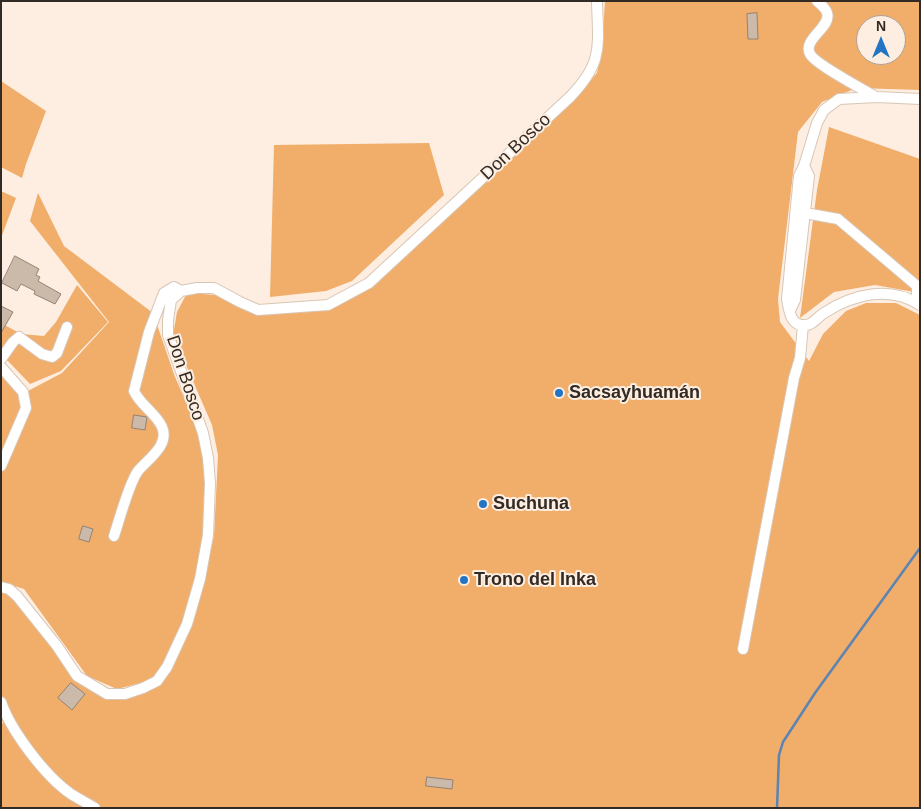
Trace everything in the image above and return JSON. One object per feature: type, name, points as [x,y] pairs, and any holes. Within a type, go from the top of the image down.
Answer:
[{"type":"street","name":"Don Bosco","points":[[1,587],[8,589],[17,596],[57,646],[77,676],[107,694],[125,694],[156,681],[167,667],[187,624],[200,579],[208,535],[210,483],[208,458],[203,433],[168,335],[171,300],[181,290],[214,288],[258,310],[328,305],[369,283],[570,97],[587,78],[596,57],[598,42],[597,1]]},
{"type":"street","points":[[817,1],[827,12],[828,17],[810,42],[808,48],[810,55],[846,80],[877,97]]},
{"type":"street","points":[[805,213],[838,219],[917,286],[918,304],[902,296],[877,293],[854,298],[824,313],[812,324],[803,325],[796,323],[787,299],[799,176],[804,166],[817,123],[824,110],[839,99],[877,97],[920,99]]},
{"type":"street","points":[[790,311],[795,300],[809,176],[804,166]]},
{"type":"street","points":[[114,536],[136,473],[161,445],[164,437],[162,427],[134,392],[149,332],[164,293],[174,287],[181,290]]},
{"type":"street","points":[[743,649],[794,378],[800,358],[803,325]]},
{"type":"street","points":[[1,359],[13,342],[19,338],[42,354],[52,357],[57,353],[67,327]]},
{"type":"street","points":[[1,367],[23,392],[26,408],[1,466]]},
{"type":"street","points":[[1,702],[6,715],[23,743],[45,770],[70,793],[95,808]]},
{"type":"shaded area","name":"Sacsayhuamán","points":[[605,1],[920,1],[920,90],[857,88],[822,102],[798,132],[778,299],[780,322],[809,361],[823,334],[846,311],[866,303],[896,303],[920,315],[920,808],[1,808],[1,724],[3,723],[1,717],[5,722],[10,719],[1,697],[1,590],[8,591],[80,682],[116,699],[157,687],[196,614],[214,536],[218,455],[212,425],[173,335],[177,312],[187,293],[231,296],[274,311],[328,306],[369,284],[579,93],[597,73],[602,48]]},
{"type":"shaded area","points":[[1,81],[46,111],[22,178],[1,167]]},
{"type":"shaded area","points":[[829,127],[920,159],[920,293],[875,285],[834,292],[800,318],[817,190]]},
{"type":"shaded area","points":[[429,143],[444,195],[352,281],[326,291],[270,297],[274,145]]},
{"type":"shaded area","points":[[1,191],[16,198],[1,238]]},
{"type":"shaded area","points":[[38,193],[64,246],[153,313],[175,377],[193,418],[206,467],[206,522],[200,564],[186,617],[156,679],[117,689],[87,676],[24,589],[1,582],[1,372],[26,392],[62,373],[109,322],[30,221]]},
{"type":"shaded area","points":[[77,285],[108,322],[61,371],[30,384],[8,361],[1,357],[1,323],[21,334],[44,336],[56,322]]},
{"type":"building","points":[[757,13],[758,39],[748,39],[747,14]]},
{"type":"building","points":[[15,256],[39,269],[36,275],[40,277],[38,281],[61,294],[55,304],[34,294],[35,291],[21,284],[17,291],[2,283]]},
{"type":"building","points":[[1,306],[13,312],[1,333]]},
{"type":"building","points":[[134,415],[147,417],[145,430],[132,428]]},
{"type":"building","points":[[83,526],[93,529],[89,542],[79,539]]},
{"type":"building","points":[[71,683],[85,694],[72,710],[58,698]]},
{"type":"building","points":[[427,777],[453,780],[452,789],[426,786]]},
{"type":"waterway","points":[[777,808],[779,755],[783,742],[815,693],[920,548]]},
{"type":"place","name":"Sacsayhuamán","points":[[559,393]]},
{"type":"place","name":"Suchuna","points":[[483,504]]},
{"type":"place","name":"Trono del Inka","points":[[464,580]]}]
